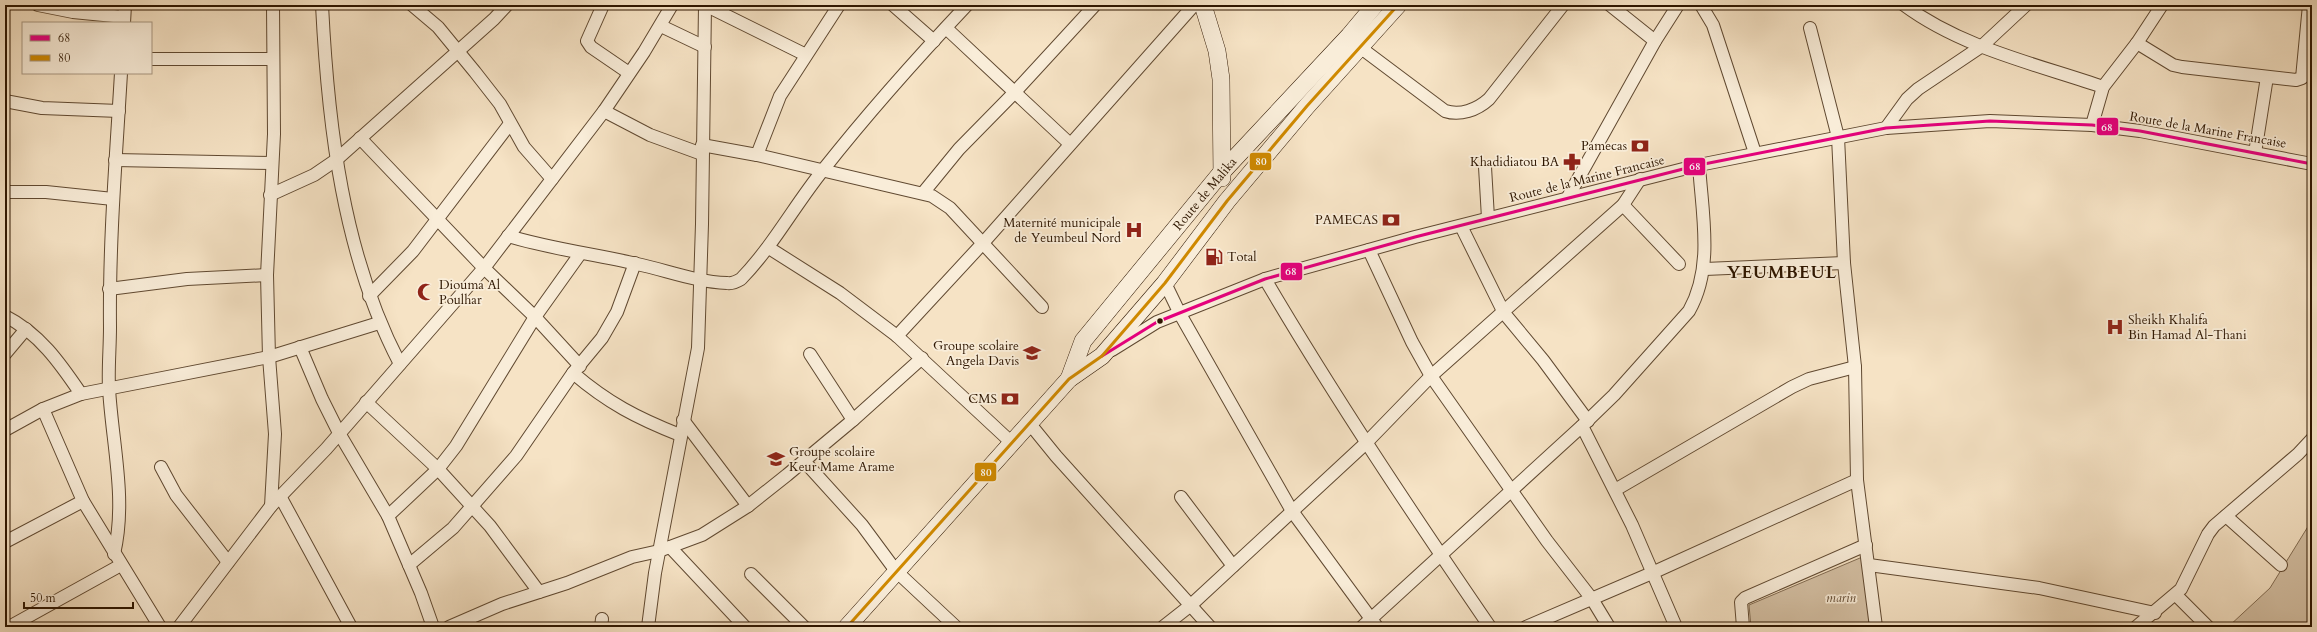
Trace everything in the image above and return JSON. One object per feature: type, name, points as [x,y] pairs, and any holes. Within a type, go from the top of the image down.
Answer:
[{"type":"main road","points":[[1203,5],[1222,79],[1221,173],[1227,201]]},
{"type":"main road","name":"Route de Malika","points":[[1069,379],[1083,341],[1221,173],[1349,36],[1375,5]]},
{"type":"main road","name":"Route de Malika","points":[[847,627],[1069,379],[1102,356],[1165,283],[1227,201],[1307,106],[1361,48],[1398,5]]},
{"type":"street","points":[[38,5],[73,12],[124,15]]},
{"type":"street","points":[[271,506],[275,434],[268,356],[267,275],[274,134],[274,5]]},
{"type":"street","points":[[322,5],[326,77],[336,160],[369,296],[379,323],[400,364]]},
{"type":"street","points":[[412,5],[438,27],[500,104],[510,125],[524,147],[552,179]]},
{"type":"street","points":[[270,195],[314,175],[336,160],[457,52],[507,5]]},
{"type":"street","points":[[603,5],[587,41],[591,47],[630,73]]},
{"type":"street","points":[[179,627],[271,506],[339,433],[484,268],[604,111],[661,26],[672,5]]},
{"type":"street","points":[[648,627],[664,549],[680,434],[698,348],[707,5],[806,55]]},
{"type":"street","points":[[757,156],[775,106],[839,5]]},
{"type":"street","points":[[893,5],[934,40]]},
{"type":"street","points":[[508,236],[580,254],[635,263],[700,279],[724,283],[741,280],[769,248],[823,170],[934,40],[968,5]]},
{"type":"street","points":[[923,193],[959,149],[1014,93],[1095,5]]},
{"type":"street","points":[[897,336],[983,243],[1194,5]]},
{"type":"street","points":[[1361,48],[1445,111],[1462,114],[1484,104],[1489,99],[1563,5]]},
{"type":"street","points":[[1610,5],[1654,41]]},
{"type":"street","points":[[1568,197],[1654,41],[1678,5]]},
{"type":"street","points":[[1701,5],[1712,25],[1755,153]]},
{"type":"street","points":[[1904,5],[1935,25],[1982,46],[2103,87]]},
{"type":"street","points":[[1886,128],[1907,99],[1918,89],[1982,46],[2026,5]]},
{"type":"street","points":[[2092,125],[2103,87],[2137,43],[2162,5]]},
{"type":"street","points":[[2137,43],[2173,65],[2182,68],[2296,80],[2302,78],[2309,5]]},
{"type":"street","points":[[661,26],[705,47]]},
{"type":"street","points":[[946,28],[1070,144]]},
{"type":"street","points":[[1810,28],[1838,137],[1844,262],[1855,367],[1857,480],[1876,627]]},
{"type":"street","points":[[152,59],[273,59]]},
{"type":"street","points":[[114,554],[119,518],[119,490],[109,389],[109,289],[121,74]]},
{"type":"street","points":[[2255,152],[2267,77]]},
{"type":"street","points":[[5,101],[42,108],[119,111]]},
{"type":"street","points":[[604,111],[650,135],[702,150],[757,156],[932,196],[950,208],[1042,307]]},
{"type":"street","name":"Route de la Marine Francaise","points":[[1102,356],[1157,322],[1265,279],[1488,218],[1640,179],[1755,153],[1886,128],[1990,121],[2092,125],[2140,131],[2255,152],[2309,160]]},
{"type":"street","points":[[369,296],[395,271],[437,220],[510,125]]},
{"type":"street","points":[[360,138],[484,268],[536,317],[599,394],[618,407],[680,434]]},
{"type":"street","points":[[115,160],[272,163]]},
{"type":"street","points":[[1165,283],[1180,314],[1292,511],[1370,624],[1441,555],[1585,424],[1689,311],[1697,298],[1705,269],[1699,165]]},
{"type":"street","points":[[1485,167],[1488,218]]},
{"type":"street","points":[[1163,627],[1191,605],[1366,443],[1431,376],[1504,313],[1623,205],[1640,179]]},
{"type":"street","points":[[5,192],[46,192],[113,199]]},
{"type":"street","points":[[1623,205],[1679,264]]},
{"type":"street","points":[[1461,226],[1504,313],[1543,360],[1585,424],[1676,627]]},
{"type":"street","points":[[769,248],[840,293],[897,336],[1012,443]]},
{"type":"street","points":[[1369,250],[1412,342],[1431,376],[1512,489],[1547,541],[1592,599],[1609,627]]},
{"type":"street","points":[[388,516],[438,469],[481,407],[536,317],[580,254]]},
{"type":"street","points":[[1705,269],[1844,262]]},
{"type":"street","points":[[409,565],[443,538],[472,508],[516,456],[577,369],[609,327],[635,263]]},
{"type":"street","points":[[109,289],[187,279],[267,275]]},
{"type":"street","points":[[1265,279],[1311,358],[1366,443],[1490,627]]},
{"type":"street","points":[[5,316],[26,328],[58,361],[81,394]]},
{"type":"street","points":[[5,430],[43,408],[81,394],[268,356],[379,323]]},
{"type":"street","points":[[5,354],[26,328]]},
{"type":"street","points":[[300,347],[322,399],[339,433],[388,516],[433,627]]},
{"type":"street","points":[[810,354],[854,420]]},
{"type":"street","points":[[449,627],[502,604],[539,592],[632,556],[664,549],[702,536],[748,506],[804,461],[854,420],[922,358]]},
{"type":"street","points":[[1615,490],[1792,387],[1810,379],[1855,367]]},
{"type":"street","points":[[366,402],[438,469],[504,543],[539,592]]},
{"type":"street","points":[[43,408],[83,501],[160,627]]},
{"type":"street","points":[[683,420],[748,506]]},
{"type":"street","points":[[1030,424],[1056,456],[1210,627]]},
{"type":"street","points":[[2136,627],[2155,613],[2181,589],[2208,534],[2226,516],[2298,454],[2312,439]]},
{"type":"street","points":[[804,461],[862,525],[896,571],[956,627]]},
{"type":"street","points":[[161,467],[176,496],[228,562]]},
{"type":"street","points":[[1526,627],[1652,573],[1857,480]]},
{"type":"street","points":[[280,496],[351,627]]},
{"type":"street","points":[[1182,498],[1234,566]]},
{"type":"street","points":[[5,542],[83,501]]},
{"type":"street","points":[[2226,516],[2280,565]]},
{"type":"street","points":[[1743,627],[1741,602],[1745,598],[1866,546]]},
{"type":"street","points":[[664,549],[745,627]]},
{"type":"street","points":[[9,627],[121,565]]},
{"type":"street","points":[[1869,565],[2039,588],[2155,613]]},
{"type":"street","points":[[751,574],[804,627]]},
{"type":"street","points":[[2176,595],[2208,627]]},
{"type":"green space","points":[[2312,520],[2312,627],[2228,627],[2270,588]]},
{"type":"green space","name":"marin","points":[[1867,555],[1874,627],[1751,627],[1749,605]]},
{"type":"transit line","name":"80","points":[[847,627],[1069,379],[1102,356],[1165,283],[1227,201],[1307,106],[1398,5]]},
{"type":"transit line","name":"68","points":[[1102,356],[1157,322],[1265,279],[1415,237],[1699,165],[1886,128],[1990,121],[2092,125],[2140,131],[2312,164]]},
{"type":"place","name":"Pamecas","points":[[1640,146]]},
{"type":"place","name":"Khadidiatou BA","points":[[1572,162]]},
{"type":"place","name":"PAMECAS","points":[[1391,220]]},
{"type":"place","name":"Maternité municipale de Yeumbeul Nord","points":[[1134,230]]},
{"type":"place","name":"Total","points":[[1214,257]]},
{"type":"place","name":"Diouma Al Poulhar","points":[[426,292]]},
{"type":"place","name":"Sheikh Khalifa Bin Hamad Al-Thani","points":[[2115,327]]},
{"type":"place","name":"Groupe scolaire Angela Davis","points":[[1032,353]]},
{"type":"place","name":"CMS","points":[[1010,399]]},
{"type":"place","name":"Groupe scolaire Keur Mame Arame","points":[[776,459]]},
{"type":"district","name":"YEUMBEUL","points":[[1782,272]]}]
